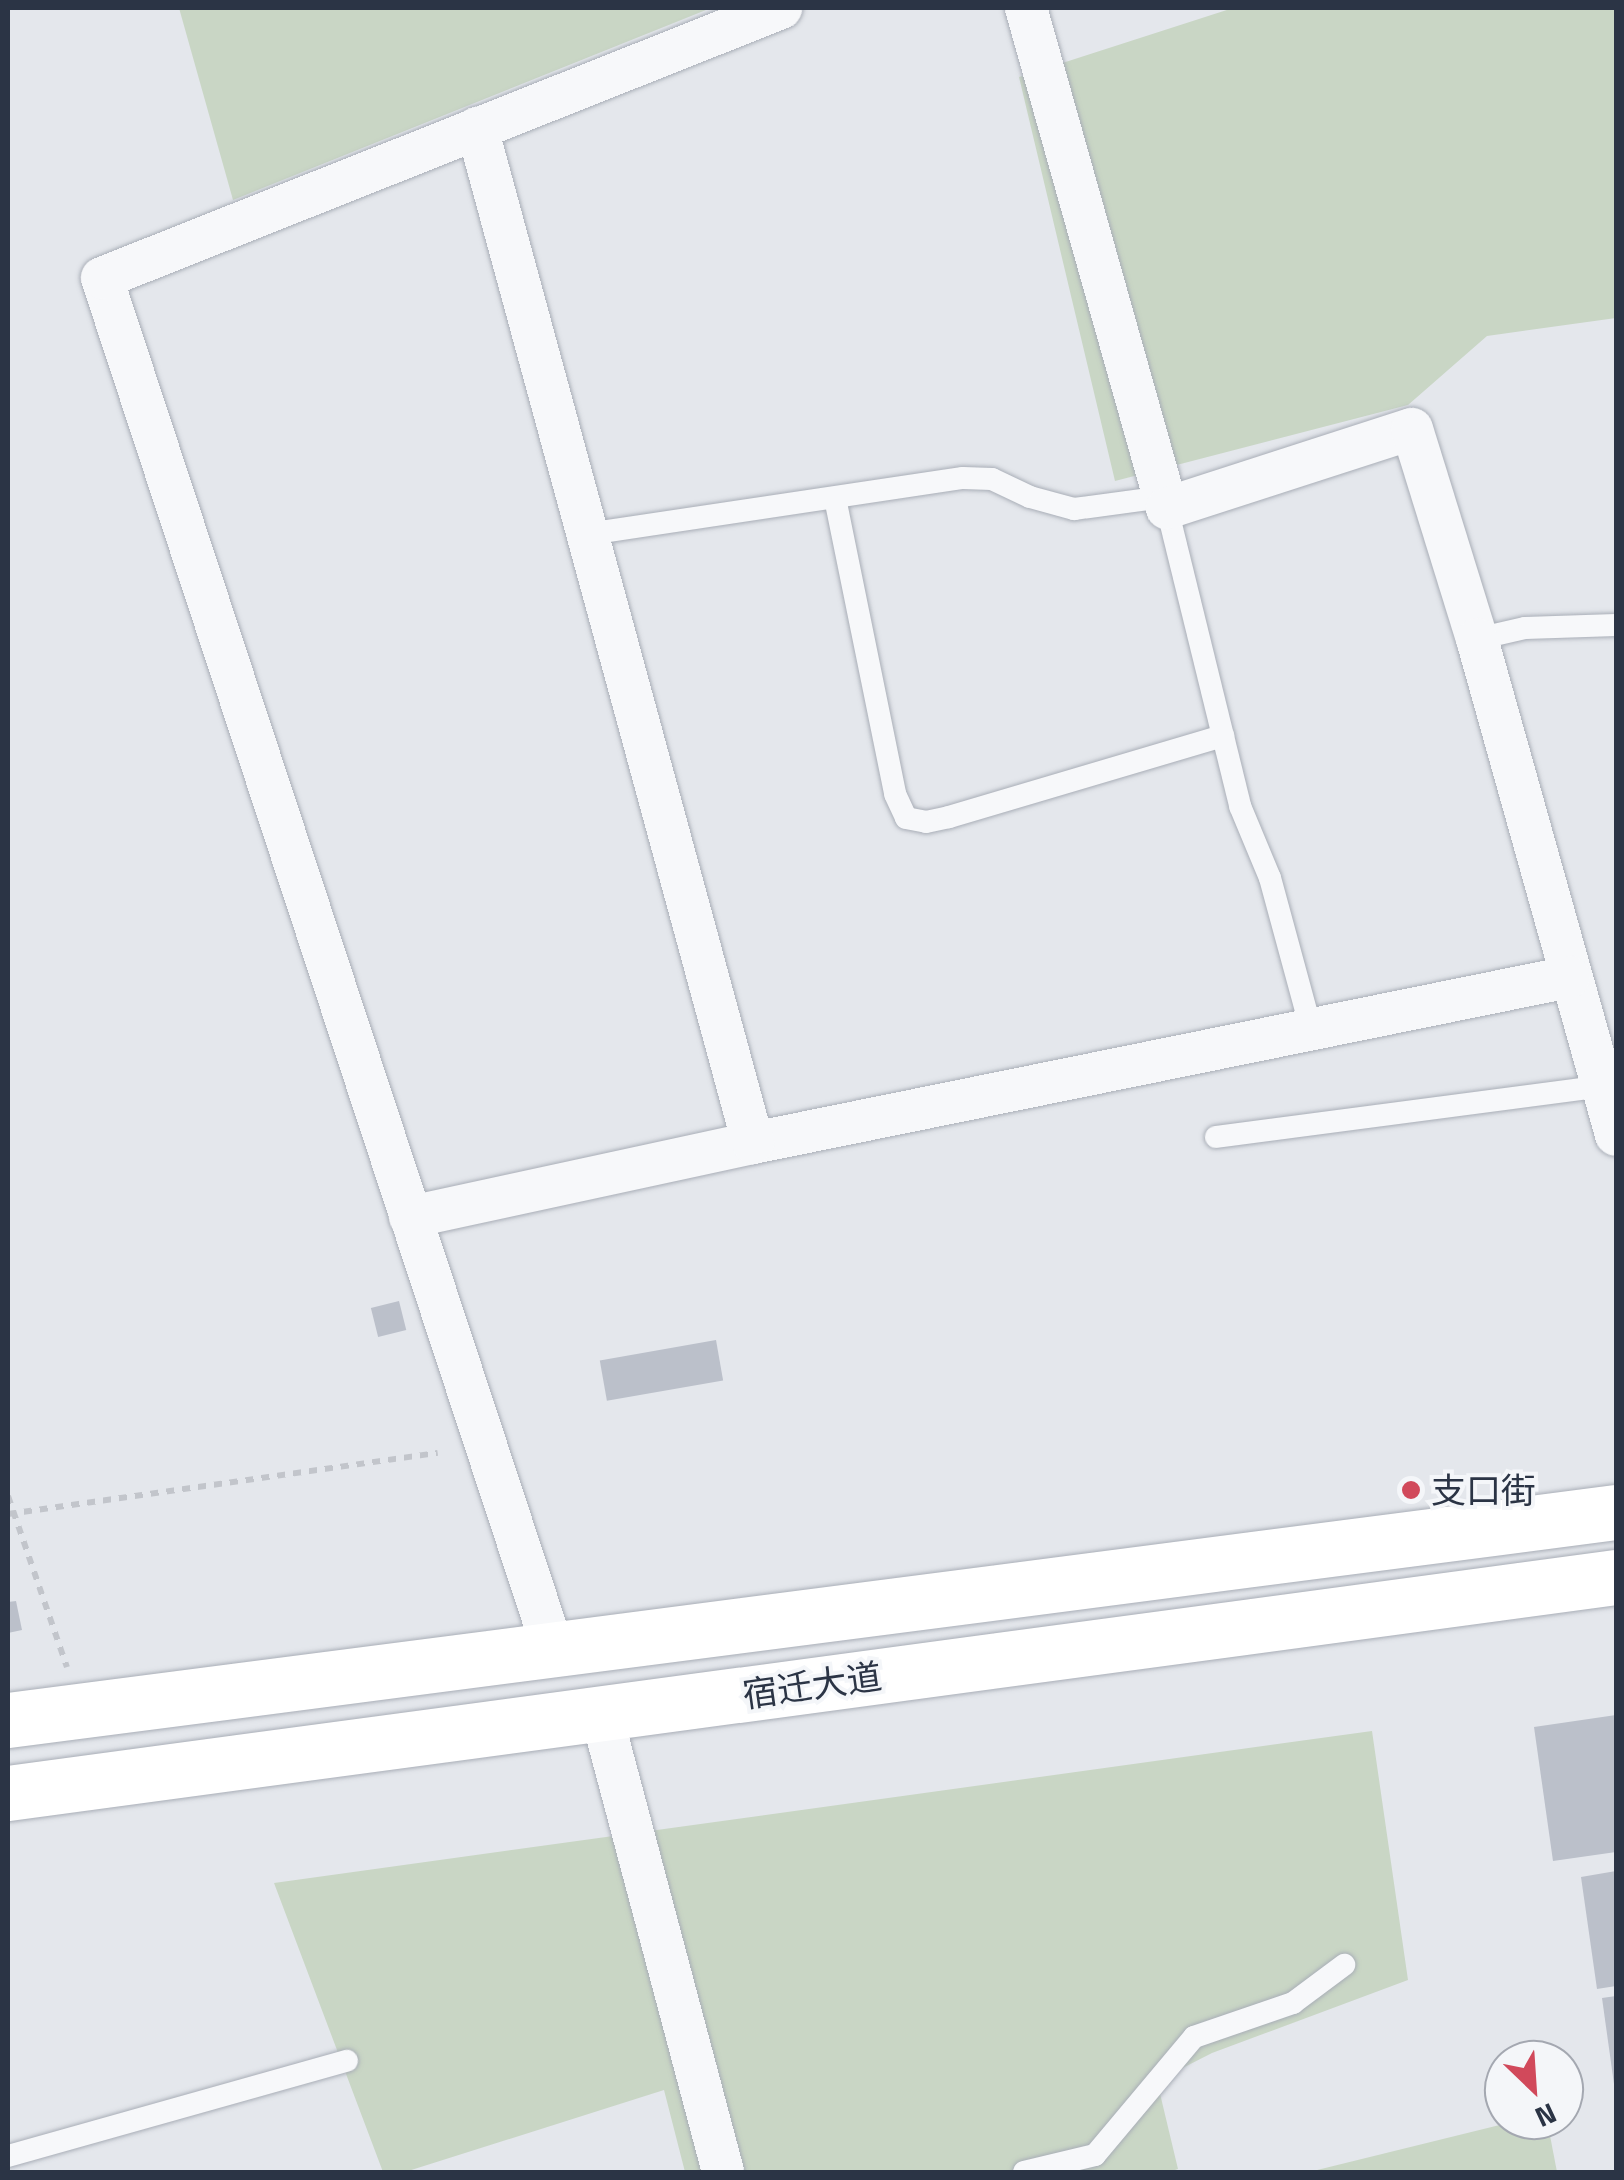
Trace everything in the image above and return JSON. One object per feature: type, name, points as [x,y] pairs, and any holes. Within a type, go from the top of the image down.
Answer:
[{"type":"main road","name":"宿迁大道","points":[[8,1720],[1616,1512]]},
{"type":"main road","name":"宿迁大道","points":[[8,1793],[1616,1578]]},
{"type":"street","points":[[554,1649],[102,278],[780,8]]},
{"type":"street","points":[[1026,8],[1166,502],[1412,430],[1477,639],[1616,1135]]},
{"type":"street","points":[[477,128],[754,1143]]},
{"type":"street","points":[[410,1217],[1569,977]]},
{"type":"street","points":[[601,1713],[723,2172]]},
{"type":"lane","points":[[588,534],[963,478],[992,480],[1030,497],[1074,509],[1166,502],[1240,806],[1270,878],[1312,1029]]},
{"type":"lane","points":[[834,498],[895,794],[906,818],[926,822],[950,817],[1224,736]]},
{"type":"lane","points":[[1477,639],[1524,628],[1616,626]]},
{"type":"lane","points":[[1216,1137],[1602,1086]]},
{"type":"lane","points":[[1024,2172],[1095,2155],[1194,2036],[1292,2003],[1344,1965]]},
{"type":"lane","points":[[8,2156],[347,2061]]},
{"type":"path","points":[[10,1513],[438,1453]]},
{"type":"path","points":[[8,1496],[10,1513],[83,1711]]},
{"type":"green space","points":[[179,8],[711,8],[233,200]]},
{"type":"green space","points":[[1233,8],[1616,8],[1616,318],[1487,336],[1408,405],[1115,481],[1019,77]]},
{"type":"green space","points":[[1372,1731],[1408,1980],[1212,2053],[1157,2081],[1178,2169],[1169,2172],[685,2172],[664,2090],[405,2172],[383,2172],[274,1883]]},
{"type":"green space","points":[[1484,2129],[1484,2140],[1551,2140],[1557,2172],[1309,2172]]},
{"type":"building","points":[[399,1301],[406,1330],[378,1337],[371,1308]]},
{"type":"building","points":[[716,1340],[723,1380],[607,1401],[600,1360]]},
{"type":"building","points":[[16,1601],[22,1630],[8,1633],[8,1602]]},
{"type":"building","points":[[1616,1715],[1616,1852],[1553,1861],[1534,1727]]},
{"type":"building","points":[[1616,1871],[1616,1986],[1597,1989],[1581,1877]]},
{"type":"building","points":[[1616,1996],[1616,2084],[1614,2084],[1602,1998]]},
{"type":"place","name":"支口街","points":[[1411,1490]]}]
